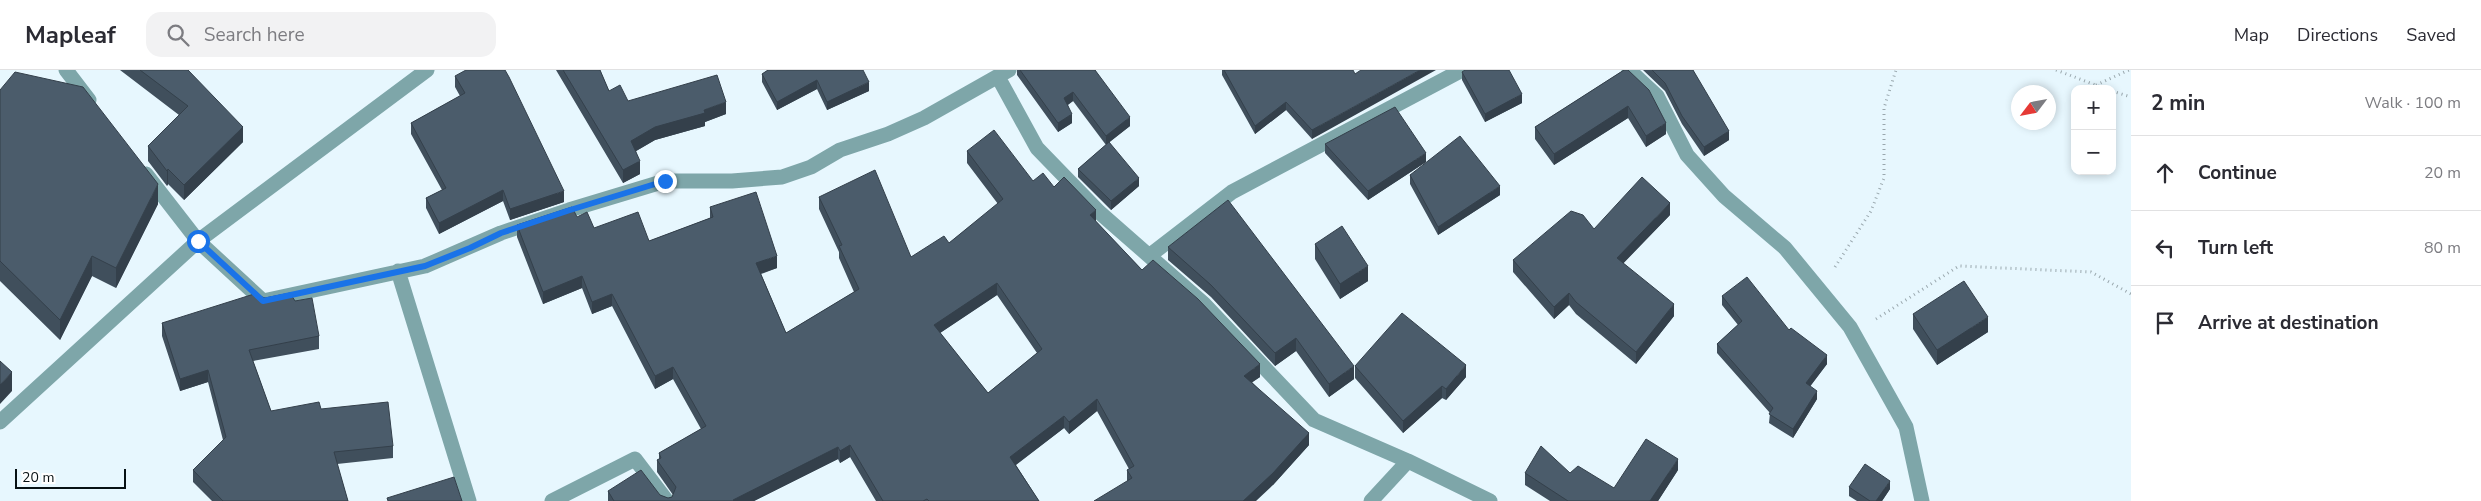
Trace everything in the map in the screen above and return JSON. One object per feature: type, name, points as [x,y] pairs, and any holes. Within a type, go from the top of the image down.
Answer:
[{"type":"street","points":[[66,70],[96,109]]},
{"type":"street","points":[[0,422],[198,241],[427,70]]},
{"type":"street","points":[[1149,256],[1232,192],[1462,70]]},
{"type":"street","points":[[1630,70],[1657,96],[1687,155],[1724,196],[1785,248],[1850,328],[1906,427],[1922,501]]},
{"type":"street","points":[[138,163],[198,241],[263,301],[425,266],[501,233],[665,181],[732,181],[782,177],[811,167],[840,150],[888,134],[924,118],[1004,74],[1037,148],[1100,212],[1204,304],[1314,420],[1490,501]]},
{"type":"street","points":[[398,271],[470,501]]},
{"type":"street","points":[[552,501],[635,459],[668,501]]},
{"type":"street","points":[[1371,501],[1408,462]]},
{"type":"street","points":[[443,483],[462,478]]},
{"type":"path","points":[[1821,292],[1871,211],[1884,178],[1884,108],[1896,70]]},
{"type":"path","points":[[2056,70],[2095,85],[2130,70]]},
{"type":"path","points":[[2116,92],[2131,97]]},
{"type":"path","points":[[1850,328],[1874,320],[1958,266],[2091,272],[2131,294]]},
{"type":"building","points":[[140,70],[188,70],[243,127],[184,185],[168,169],[167,171],[148,146],[188,106]]},
{"type":"building","points":[[466,70],[505,70],[564,191],[510,209],[503,190],[439,223],[426,198],[446,188],[411,123],[465,93],[455,76]]},
{"type":"building","points":[[563,70],[600,70],[609,91],[620,85],[628,101],[717,75],[726,102],[704,110],[705,113],[655,127],[631,141],[640,161],[623,170]]},
{"type":"building","points":[[768,70],[863,70],[869,82],[827,102],[817,80],[777,102],[762,74]]},
{"type":"building","points":[[1020,70],[1095,70],[1130,117],[1106,136],[1073,92],[1064,98],[1072,114],[1058,123]]},
{"type":"building","points":[[1224,70],[1353,70],[1355,74],[1361,70],[1420,70],[1312,130],[1286,102],[1255,126]]},
{"type":"building","points":[[1465,70],[1509,70],[1522,94],[1485,114],[1462,72]]},
{"type":"building","points":[[1624,70],[1628,70],[1649,90],[1666,123],[1646,136],[1628,106],[1554,154],[1535,127]]},
{"type":"building","points":[[1652,70],[1693,70],[1729,131],[1704,147],[1682,116],[1665,83]]},
{"type":"building","points":[[15,72],[83,87],[158,184],[116,268],[92,256],[60,320],[0,261],[0,90]]},
{"type":"building","points":[[1395,107],[1426,153],[1368,191],[1325,144]]},
{"type":"building","points":[[994,130],[1033,181],[1043,173],[1054,187],[1064,177],[1096,210],[1090,215],[1142,270],[1153,260],[1198,299],[1260,364],[1244,376],[1309,433],[1273,473],[1243,501],[1094,501],[1132,478],[1127,470],[1134,466],[1097,399],[1069,422],[1064,416],[1010,457],[1039,501],[929,501],[927,499],[923,501],[883,501],[850,445],[840,451],[838,447],[734,501],[614,501],[608,491],[641,470],[660,495],[668,498],[672,497],[676,487],[657,460],[661,458],[659,453],[706,426],[673,367],[655,376],[612,294],[592,302],[582,276],[543,292],[517,225],[572,207],[577,217],[587,212],[594,228],[638,212],[649,241],[713,217],[710,207],[756,192],[777,256],[756,263],[786,333],[859,289],[839,246],[842,245],[819,197],[875,170],[911,257],[944,236],[949,243],[1003,199],[967,151]],"holes":[[[997,283],[1042,349],[988,393],[934,325]]]},
{"type":"building","points":[[1460,136],[1500,186],[1438,227],[1410,175]]},
{"type":"building","points":[[1109,142],[1139,178],[1111,201],[1078,169]]},
{"type":"building","points":[[1642,177],[1670,203],[1617,258],[1674,304],[1636,352],[1576,302],[1569,293],[1554,307],[1513,260],[1571,211],[1583,215],[1594,229]]},
{"type":"building","points":[[1228,200],[1354,366],[1329,384],[1296,338],[1275,353],[1211,285],[1168,247]]},
{"type":"building","points":[[1342,226],[1368,266],[1340,284],[1315,244]]},
{"type":"building","points":[[1747,277],[1789,330],[1791,328],[1827,355],[1806,383],[1817,391],[1793,429],[1769,414],[1773,408],[1717,344],[1742,321],[1722,296]]},
{"type":"building","points":[[1964,281],[1988,317],[1937,350],[1913,314]]},
{"type":"building","points":[[290,293],[295,301],[312,298],[319,336],[249,350],[271,411],[319,402],[321,409],[388,402],[393,446],[334,452],[348,501],[223,501],[193,470],[226,437],[208,370],[180,379],[162,323],[254,294],[265,298]]},
{"type":"building","points":[[1402,313],[1466,365],[1446,389],[1442,386],[1403,421],[1355,366]]},
{"type":"building","points":[[0,361],[12,372],[0,385]]},
{"type":"building","points":[[1646,439],[1678,459],[1650,501],[1568,501],[1525,473],[1541,446],[1570,473],[1578,466],[1614,488]]},
{"type":"building","points":[[1865,464],[1890,481],[1876,501],[1870,501],[1849,487]]},
{"type":"building","points":[[454,477],[462,501],[388,501],[387,498]]},
{"type":"route","points":[[198,241],[263,301],[425,266],[501,233],[665,181]]}]
